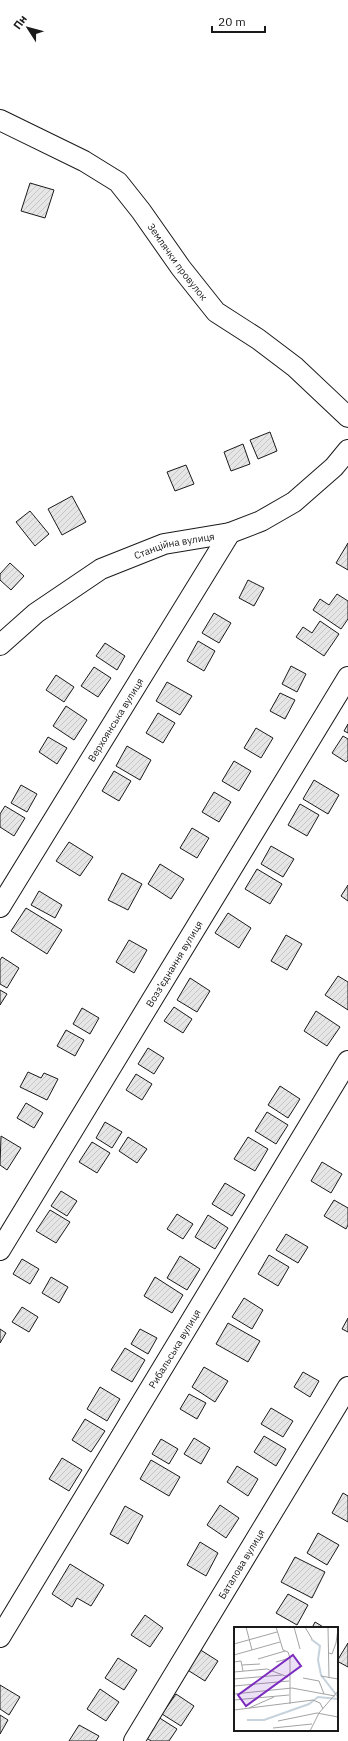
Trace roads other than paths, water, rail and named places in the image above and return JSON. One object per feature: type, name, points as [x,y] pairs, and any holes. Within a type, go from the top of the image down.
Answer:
[{"type":"street","name":"Землячки провулок","points":[[0,120],[84,161],[118,182],[141,211],[180,268],[216,312],[258,339],[295,367],[348,417]]},
{"type":"street","name":"Станційна вулиця","points":[[0,645],[36,613],[101,569],[164,544],[230,532],[261,521],[294,502],[334,467],[348,450]]},
{"type":"street","name":"Верхоянська вулиця","points":[[0,907],[230,532]]},
{"type":"street","name":"Возз’єднання вулиця","points":[[0,1250],[348,677]]},
{"type":"street","name":"Рибальська вулиця","points":[[0,1637],[348,1061]]},
{"type":"street","name":"Баталова вулиця","points":[[134,1741],[348,1387]]}]
